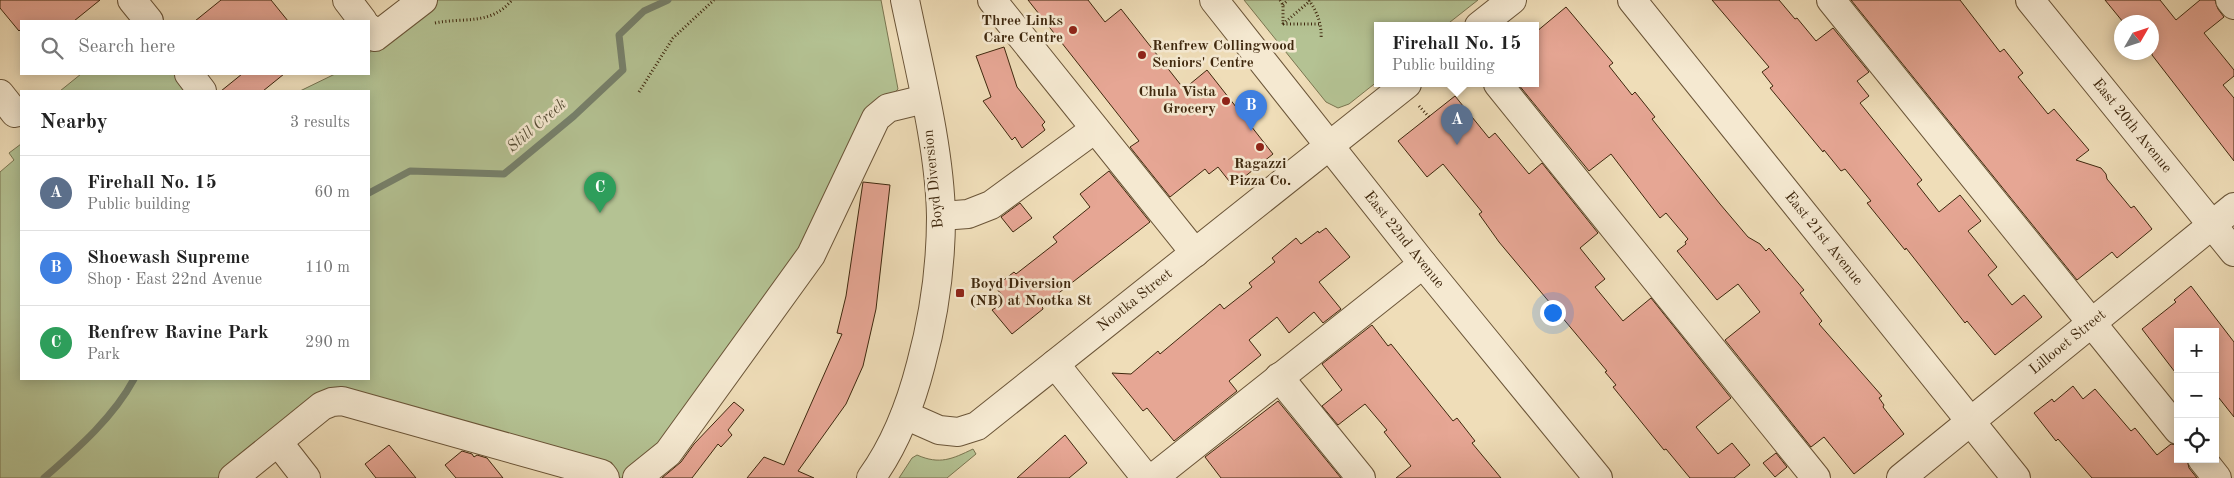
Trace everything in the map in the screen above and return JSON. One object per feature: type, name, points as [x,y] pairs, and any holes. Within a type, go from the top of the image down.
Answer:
[{"type":"street","points":[[132,0],[148,20]]},
{"type":"street","points":[[347,0],[362,20]]},
{"type":"street","points":[[370,29],[400,18],[422,0]]},
{"type":"street","name":"Boyd Diversion","points":[[905,415],[918,379],[935,305],[941,216],[937,175],[925,99],[906,0]]},
{"type":"street","points":[[992,0],[1195,253]]},
{"type":"street","name":"East 22nd Avenue","points":[[1214,0],[1423,264],[1598,478]]},
{"type":"street","points":[[1484,22],[1512,0]]},
{"type":"street","name":"East 21st Avenue","points":[[1632,0],[1969,422],[2016,478]]},
{"type":"street","points":[[1831,0],[2174,425]]},
{"type":"street","name":"East 20th Avenue","points":[[2030,0],[2234,252]]},
{"type":"street","points":[[2230,0],[2234,4]]},
{"type":"street","points":[[190,75],[201,90]]},
{"type":"street","points":[[1500,87],[1816,478]]},
{"type":"street","name":"Nootka Street","points":[[905,415],[939,430],[958,432],[977,426],[1330,146],[1413,94]]},
{"type":"street","points":[[637,478],[668,453],[811,255],[876,118],[888,108],[925,99]]},
{"type":"street","points":[[941,216],[968,214],[991,205],[1096,129]]},
{"type":"street","name":"Lillooet Street","points":[[1901,478],[2091,322],[2234,208]]},
{"type":"street","points":[[1153,478],[1423,264]]},
{"type":"street","points":[[1056,364],[1146,478]]},
{"type":"street","points":[[1279,377],[1360,478]]},
{"type":"street","points":[[233,478],[322,406],[342,401],[602,474],[605,478]]},
{"type":"street","points":[[871,478],[905,415]]},
{"type":"street","points":[[278,442],[306,478]]},
{"type":"street","points":[[2205,463],[2217,478]]},
{"type":"path","points":[[400,18],[418,27],[451,20],[471,21],[491,16],[503,10],[512,0]]},
{"type":"path","points":[[638,92],[673,38],[714,0]]},
{"type":"path","points":[[1280,0],[1283,5],[1282,25]]},
{"type":"path","points":[[1283,5],[1288,0]]},
{"type":"path","points":[[1282,25],[1309,1],[1320,24],[1322,39]]},
{"type":"path","points":[[1282,25],[1320,24]]},
{"type":"path","points":[[1413,94],[1429,117]]},
{"type":"green space","points":[[436,0],[881,0],[898,89],[866,125],[811,255],[637,478],[605,478],[342,401],[233,478],[0,478],[0,172],[14,160],[9,153],[20,145],[20,380],[370,380],[370,90],[302,90],[333,75],[370,75],[370,52]]},
{"type":"green space","points":[[1244,0],[1478,0],[1450,22],[1374,22],[1374,84],[1349,104],[1338,108],[1326,102]]},
{"type":"green space","points":[[80,75],[190,75],[201,90],[61,90]]},
{"type":"green space","points":[[973,449],[976,454],[947,478],[899,478],[912,458],[917,455],[932,460],[939,460],[959,456]]},
{"type":"building","points":[[0,0],[100,0],[75,20],[20,20],[19,31],[0,8]]},
{"type":"building","points":[[221,0],[271,0],[287,20],[196,20]]},
{"type":"building","points":[[1028,0],[1088,0],[1105,22],[1121,9],[1184,89],[1207,70],[1273,154],[1233,186],[1218,167],[1209,174],[1205,169],[1170,197],[1130,147],[1139,141]]},
{"type":"building","points":[[1712,0],[1779,0],[1816,41],[1833,28],[1869,72],[1857,81],[1869,96],[1860,103],[1922,180],[1917,184],[1939,212],[1960,195],[1981,221],[1968,231],[1997,267],[1988,275],[2012,305],[2024,295],[2042,317],[1995,355],[1967,321],[1965,323],[1906,248],[1905,250],[1867,203],[1871,201],[1845,169],[1841,171],[1824,150],[1823,152],[1770,88],[1773,86],[1762,72],[1769,67]]},
{"type":"building","points":[[1851,0],[1960,0],[2000,52],[2004,49],[2023,73],[2018,77],[2048,114],[2054,109],[2089,150],[2076,160],[2101,168],[2106,174],[2107,179],[2131,208],[2134,206],[2152,229],[2117,258],[2112,252],[2077,280]]},
{"type":"building","points":[[2105,0],[2160,0],[2176,20],[2200,0],[2215,0],[2218,9],[2224,17],[2204,33],[2234,70],[2234,76],[2223,85],[2234,98],[2234,161],[2156,60],[2159,60],[2159,15],[2117,15]]},
{"type":"building","points":[[1566,7],[1613,63],[1609,66],[1632,95],[1635,92],[1655,117],[1652,119],[1720,204],[1748,237],[1760,244],[1766,251],[1769,248],[1804,290],[1800,293],[1822,321],[1819,324],[1882,396],[1879,398],[1884,405],[1883,407],[1904,434],[1854,474],[1824,437],[1811,447],[1725,340],[1760,312],[1738,284],[1717,300],[1677,251],[1686,244],[1685,242],[1688,239],[1666,213],[1660,218],[1611,154],[1589,171],[1520,87],[1539,87],[1539,30]]},
{"type":"building","points":[[1004,47],[1017,87],[1045,122],[1042,125],[1045,130],[1022,148],[1015,137],[1012,140],[983,101],[991,97],[976,56]]},
{"type":"building","points":[[241,75],[283,75],[264,90],[222,90]]},
{"type":"building","points":[[1455,96],[1489,138],[1495,133],[1529,174],[1542,163],[1598,233],[1580,248],[1605,279],[1595,287],[1623,321],[1651,298],[1731,398],[1696,427],[1718,454],[1732,443],[1750,465],[1734,478],[1690,478],[1666,449],[1664,450],[1613,387],[1616,385],[1605,372],[1607,371],[1499,242],[1479,214],[1482,212],[1443,164],[1427,177],[1398,141]]},
{"type":"building","points":[[1109,171],[1150,222],[1042,306],[1043,309],[1012,334],[992,310],[1000,305],[996,301],[1003,296],[995,287],[1014,272],[1016,274],[1057,242],[1053,237],[1090,207],[1080,194]]},
{"type":"building","points":[[863,182],[890,185],[876,309],[863,366],[846,404],[798,471],[814,478],[747,478],[764,457],[784,465],[842,334],[837,333],[846,296]]},
{"type":"building","points":[[1020,203],[1032,218],[1013,232],[1001,217]]},
{"type":"building","points":[[1326,228],[1350,257],[1319,282],[1341,309],[1323,323],[1314,312],[1289,333],[1277,317],[1249,340],[1261,355],[1229,381],[1237,391],[1174,441],[1147,408],[1143,411],[1112,373],[1131,374],[1158,351],[1160,354],[1220,304],[1224,309],[1252,287],[1249,283],[1275,262],[1272,258],[1296,238],[1301,244],[1318,231],[1319,233]]},
{"type":"building","points":[[2191,286],[2234,342],[2234,417],[2219,398],[2219,328],[2174,328],[2174,371],[2142,329],[2176,302],[2174,300]]},
{"type":"building","points":[[1372,325],[1388,346],[1391,344],[1453,421],[1457,418],[1475,441],[1472,443],[1501,478],[1396,478],[1411,466],[1384,432],[1387,430],[1365,404],[1338,425],[1322,406],[1342,390],[1322,364]]},
{"type":"building","points":[[2073,386],[2083,399],[2095,389],[2131,431],[2135,428],[2157,455],[2171,444],[2174,444],[2174,463],[2188,463],[2189,468],[2197,478],[2092,478],[2058,439],[2056,441],[2034,413],[2052,399],[2054,402]]},
{"type":"building","points":[[1278,401],[1341,478],[1221,478],[1205,457]]},
{"type":"building","points":[[734,402],[744,410],[728,430],[732,435],[721,447],[718,444],[692,478],[662,478],[681,462],[694,444]]},
{"type":"building","points":[[1065,435],[1087,463],[1069,478],[1017,478]]},
{"type":"building","points":[[389,445],[416,478],[376,478],[365,464]]},
{"type":"building","points":[[462,451],[472,454],[474,457],[477,455],[487,458],[503,478],[456,478],[445,465]]},
{"type":"building","points":[[1776,453],[1787,467],[1775,477],[1763,463]]},
{"type":"waterway","name":"Still Creek","points":[[370,192],[410,171],[504,174],[574,116],[623,70],[619,35],[644,11],[668,0]]},
{"type":"waterway","name":"Still Creek","points":[[44,478],[105,420],[133,380]]},
{"type":"place","name":"Three Links Care Centre","points":[[1073,30]]},
{"type":"place","name":"Renfrew Collingwood Seniors' Centre","points":[[1142,55]]},
{"type":"place","name":"Chula Vista Grocery","points":[[1226,101]]},
{"type":"place","name":"Shoewash Supreme","points":[[1251,131]]},
{"type":"place","name":"Firehall No. 15","points":[[1457,145]]},
{"type":"place","name":"Ragazzi Pizza Co.","points":[[1260,147]]},
{"type":"place","name":"Renfrew Ravine Park","points":[[600,213]]},
{"type":"place","name":"Boyd Diversion (NB) at Nootka St","points":[[960,293]]}]
